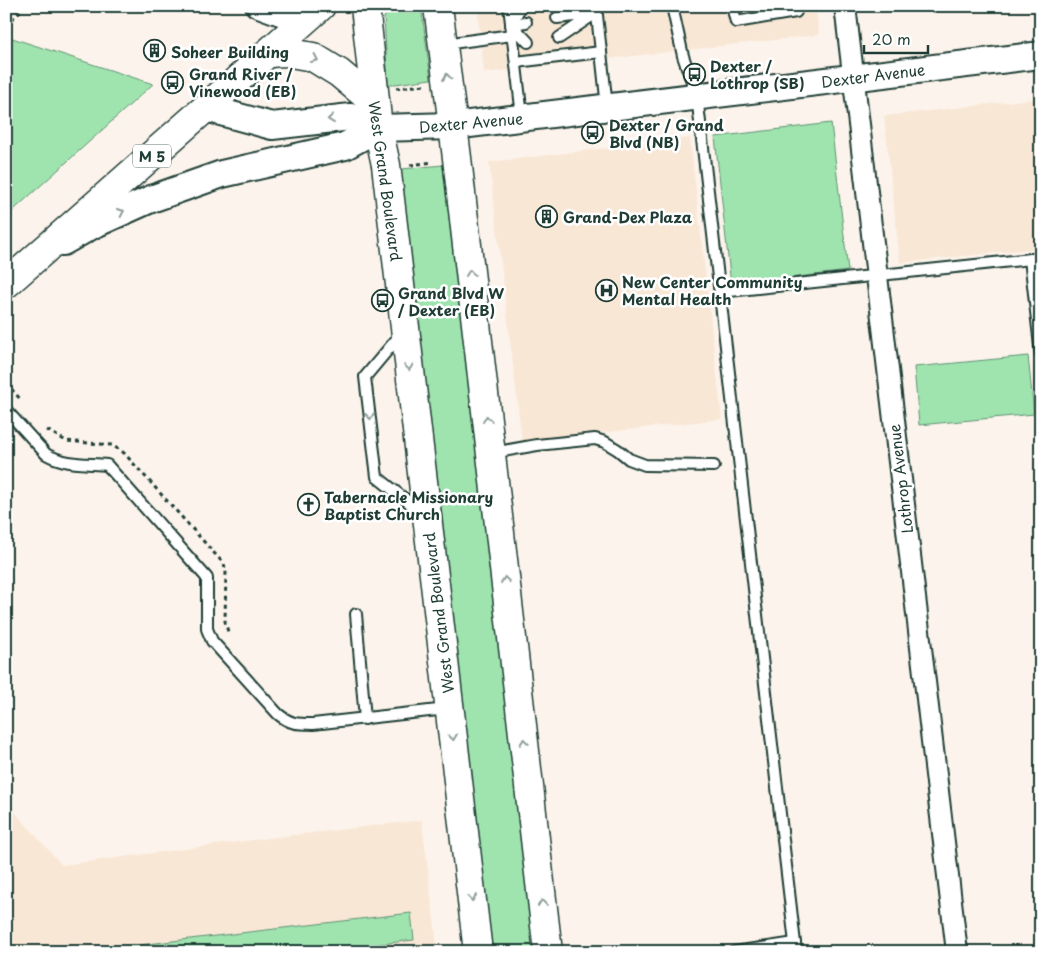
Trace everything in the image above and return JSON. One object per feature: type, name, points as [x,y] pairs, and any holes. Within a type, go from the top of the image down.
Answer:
[{"type":"main road","name":"West Grand Boulevard","points":[[365,6],[381,107],[386,165],[478,952]]},
{"type":"main road","points":[[438,6],[548,952]]},
{"type":"main road","name":"M 5","points":[[6,284],[312,14]]},
{"type":"main road","points":[[268,53],[285,52],[313,57],[339,73],[381,107]]},
{"type":"street","points":[[256,6],[312,14]]},
{"type":"street","name":"Lothrop Avenue","points":[[844,6],[957,952]]},
{"type":"street","name":"Dexter Avenue","points":[[206,108],[272,126],[351,117],[381,107],[452,126],[1041,55]]},
{"type":"street","name":"Dexter Avenue","points":[[33,260],[93,225],[151,199],[222,174],[345,146],[381,107]]},
{"type":"lane","points":[[509,6],[522,117]]},
{"type":"lane","points":[[511,24],[521,6]]},
{"type":"lane","points":[[578,6],[596,10]]},
{"type":"lane","points":[[672,6],[683,56],[697,96],[796,947],[734,952]]},
{"type":"lane","points":[[732,6],[736,22],[796,12]]},
{"type":"lane","points":[[558,18],[596,10]]},
{"type":"lane","points":[[559,38],[596,10]]},
{"type":"lane","points":[[596,10],[607,107]]},
{"type":"lane","points":[[511,24],[526,22]]},
{"type":"lane","points":[[511,24],[528,42]]},
{"type":"lane","points":[[443,44],[512,35]]},
{"type":"lane","points":[[516,62],[601,52]]},
{"type":"lane","points":[[720,292],[1041,258]]},
{"type":"lane","points":[[1030,259],[1041,355]]},
{"type":"lane","points":[[405,329],[366,377],[377,477],[427,516]]},
{"type":"lane","points":[[6,410],[46,454],[53,459],[66,462],[106,464],[117,476],[207,578],[207,629],[212,641],[278,714],[286,720],[297,724],[312,724],[450,709]]},
{"type":"lane","points":[[491,453],[595,439],[606,442],[629,459],[645,465],[714,466]]},
{"type":"lane","points":[[356,614],[365,719]]},
{"type":"path","points":[[6,25],[25,6]]},
{"type":"path","points":[[381,107],[428,85]]},
{"type":"path","points":[[407,165],[437,162]]},
{"type":"shaded area","points":[[477,6],[816,6],[819,35],[484,73]]},
{"type":"shaded area","points":[[1041,98],[1041,248],[900,263],[884,116]]},
{"type":"shaded area","name":"New Center Community Mental Health","points":[[690,138],[722,419],[522,442],[489,162]]},
{"type":"shaded area","points":[[6,802],[62,865],[422,820],[438,952],[6,952]]},
{"type":"shaded area","points":[[783,938],[784,952],[671,952]]},
{"type":"green space","points":[[396,6],[421,6],[431,79],[388,85],[384,17]]},
{"type":"green space","points":[[6,36],[153,84],[6,217]]},
{"type":"green space","points":[[831,123],[848,271],[731,285],[715,137]]},
{"type":"green space","points":[[443,165],[535,952],[490,952],[399,178],[402,169]]},
{"type":"green space","points":[[1028,356],[1034,414],[919,425],[914,367]]},
{"type":"green space","points":[[411,913],[414,940],[346,948],[351,952],[79,952]]},
{"type":"place","name":"Soheer Building","points":[[155,51]]},
{"type":"place","name":"Dexter / Lothrop (SB)","points":[[694,74]]},
{"type":"place","name":"Grand River / Vinewood (EB)","points":[[173,82]]},
{"type":"place","name":"Dexter / Grand Blvd (NB)","points":[[593,133]]},
{"type":"place","name":"Grand-Dex Plaza","points":[[547,216]]},
{"type":"place","name":"New Center Community Mental Health","points":[[606,290]]},
{"type":"place","name":"Grand Blvd W / Dexter (EB)","points":[[382,301]]},
{"type":"place","name":"Tabernacle Missionary Baptist Church","points":[[308,505]]}]
